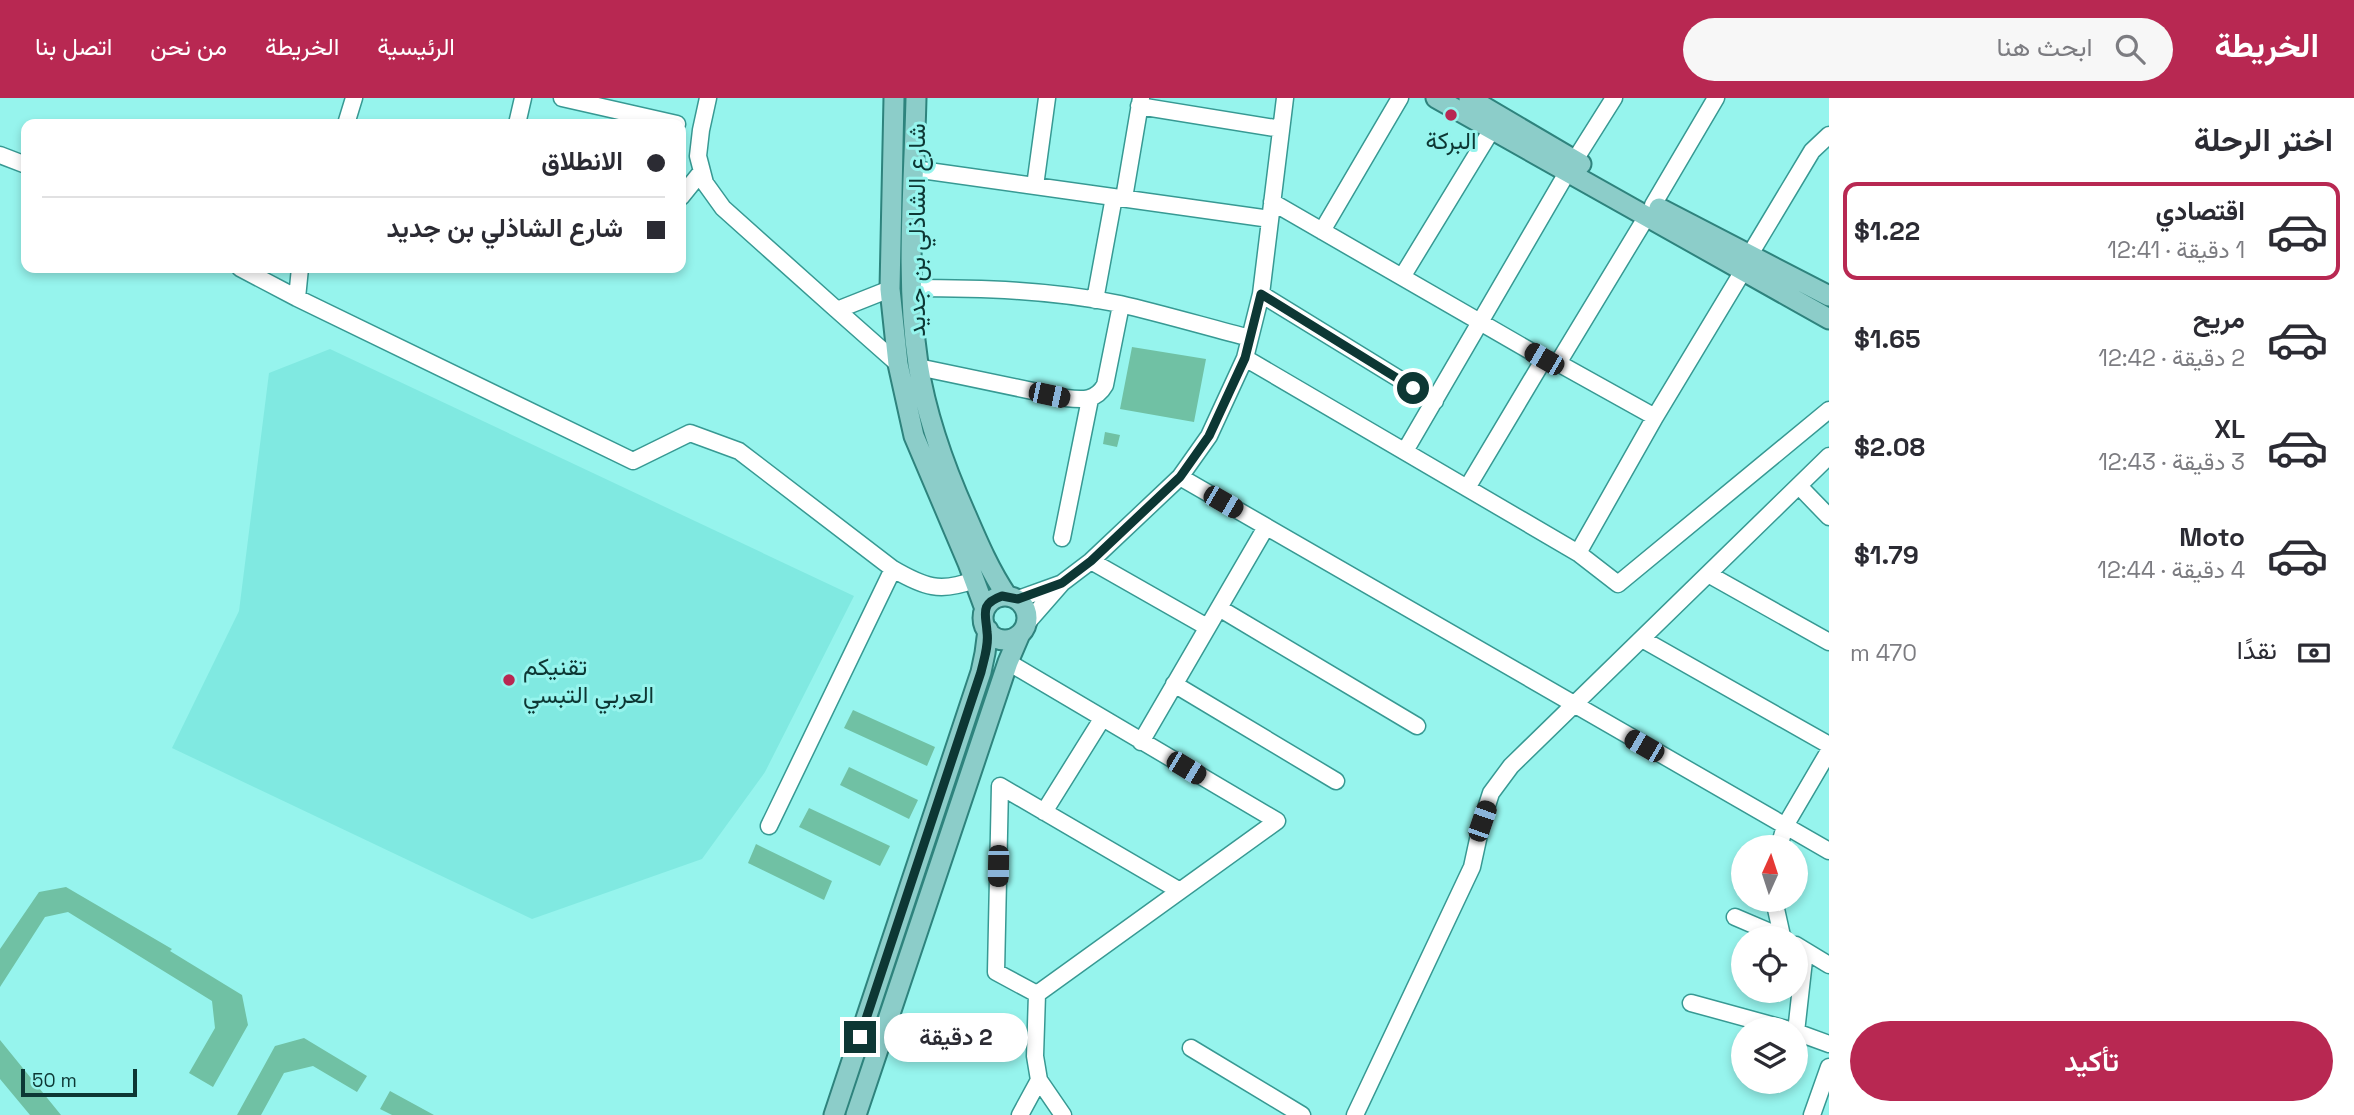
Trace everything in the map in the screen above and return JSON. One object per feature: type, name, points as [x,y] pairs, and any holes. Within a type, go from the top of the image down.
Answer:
[{"type":"main road","name":"شارع الشاذلي بن جديد","points":[[894,98],[890,289],[898,364],[915,436],[985,609]]},
{"type":"main road","name":"شارع الشاذلي بن جديد","points":[[916,98],[911,288],[919,367],[931,416],[956,492],[994,576],[1013,598]]},
{"type":"main road","points":[[1436,98],[1491,131],[1572,166]]},
{"type":"main road","points":[[1469,98],[1572,166],[1746,263],[1829,319]]},
{"type":"main road","points":[[1746,263],[1829,296]]},
{"type":"main road","points":[[834,1115],[981,672],[988,630],[984,620],[985,609],[997,598],[1013,598],[1027,613],[1023,629],[1008,662],[856,1115]]},
{"type":"main road","points":[[988,630],[1001,639],[1012,639],[1023,629]]},
{"type":"street","points":[[348,119],[354,98]]},
{"type":"street","points":[[518,119],[523,98]]},
{"type":"street","points":[[562,98],[653,119]]},
{"type":"street","points":[[708,98],[698,156],[705,183],[723,208],[898,364]]},
{"type":"street","points":[[1035,186],[1047,98]]},
{"type":"street","points":[[1023,629],[1062,583],[1091,561],[1180,477],[1209,436],[1245,358],[1261,294],[1285,98]]},
{"type":"street","points":[[1322,231],[1400,98]]},
{"type":"street","points":[[1405,451],[1614,98]]},
{"type":"street","points":[[1467,488],[1650,211],[1716,98]]},
{"type":"street","points":[[1095,300],[1140,102],[1282,129]]},
{"type":"street","points":[[686,127],[701,130]]},
{"type":"street","points":[[1402,277],[1491,131]]},
{"type":"street","points":[[1578,553],[1812,151],[1829,135]]},
{"type":"street","points":[[0,155],[21,163]]},
{"type":"street","points":[[914,169],[1119,197],[1271,210],[1322,231],[1655,418]]},
{"type":"street","points":[[686,191],[702,171]]},
{"type":"street","points":[[250,273],[633,461],[690,433],[739,452],[893,569],[925,586],[942,588],[974,580]]},
{"type":"street","points":[[298,298],[300,273]]},
{"type":"street","points":[[911,288],[997,289],[1095,300],[1121,304],[1250,338]]},
{"type":"street","points":[[836,310],[890,289]]},
{"type":"street","points":[[1261,294],[1434,401]]},
{"type":"street","points":[[919,367],[1066,398],[1090,400],[1100,394],[1105,385],[1121,304]]},
{"type":"street","points":[[1245,358],[1578,553],[1618,584],[1829,410]]},
{"type":"street","points":[[1062,538],[1090,400]]},
{"type":"street","points":[[1355,1115],[1472,867],[1491,793],[1511,766],[1829,457]]},
{"type":"street","points":[[1180,477],[1829,851]]},
{"type":"street","points":[[1799,486],[1829,517]]},
{"type":"street","points":[[1141,742],[1266,527]]},
{"type":"street","points":[[1091,561],[1207,628]]},
{"type":"street","points":[[769,826],[893,569]]},
{"type":"street","points":[[1709,574],[1829,642]]},
{"type":"street","points":[[1013,598],[1062,583]]},
{"type":"street","points":[[1219,608],[1417,726]]},
{"type":"street","points":[[1642,639],[1829,745]]},
{"type":"street","points":[[1008,662],[1277,821],[1037,993]]},
{"type":"street","points":[[1174,684],[1336,781]]},
{"type":"street","points":[[1044,811],[1102,719]]},
{"type":"street","points":[[1782,835],[1785,826],[1829,751]]},
{"type":"street","points":[[1037,993],[996,972],[1000,786],[1180,891]]},
{"type":"street","points":[[1735,917],[1755,926]]},
{"type":"street","points":[[1808,953],[1829,965]]},
{"type":"street","points":[[1037,993],[1035,1056],[1039,1080],[1063,1115]]},
{"type":"street","points":[[1691,1003],[1742,1017]]},
{"type":"street","points":[[1808,1036],[1829,1044]]},
{"type":"street","points":[[1191,1048],[1302,1115]]},
{"type":"street","points":[[1812,1115],[1829,1067]]},
{"type":"street","points":[[1020,1115],[1039,1080]]},
{"type":"shaded area","name":"تقنيكم العربي التبسي","points":[[330,349],[854,596],[765,772],[702,859],[532,919],[172,748],[239,611],[269,373]]},
{"type":"building","points":[[1132,347],[1206,359],[1194,422],[1120,409]]},
{"type":"building","points":[[1105,432],[1120,435],[1117,447],[1103,444]]},
{"type":"building","points":[[853,710],[935,747],[927,766],[844,728]]},
{"type":"building","points":[[849,767],[918,800],[909,819],[840,785]]},
{"type":"building","points":[[809,808],[890,846],[880,866],[799,827]]},
{"type":"building","points":[[756,844],[832,881],[824,900],[748,863]]},
{"type":"building","points":[[66,887],[172,949],[170,951],[242,995],[248,1025],[213,1087],[189,1073],[215,1028],[212,1001],[68,912],[45,917],[0,987],[0,949],[39,892]]},
{"type":"building","points":[[304,1038],[367,1076],[357,1092],[313,1066],[284,1073],[261,1115],[237,1115],[275,1046]]},
{"type":"building","points":[[0,1040],[61,1115],[30,1115],[0,1079]]},
{"type":"building","points":[[390,1091],[434,1115],[392,1115],[380,1109]]},
{"type":"place","name":"البركة","points":[[1451,115]]},
{"type":"place","name":"تقنيكم العربي التبسي","points":[[509,680]]},
{"type":"route","points":[[860,1037],[981,672],[988,630],[984,614],[988,604],[1002,596],[1018,599],[1062,583],[1091,561],[1180,477],[1209,436],[1245,358],[1261,294],[1413,388]]}]
